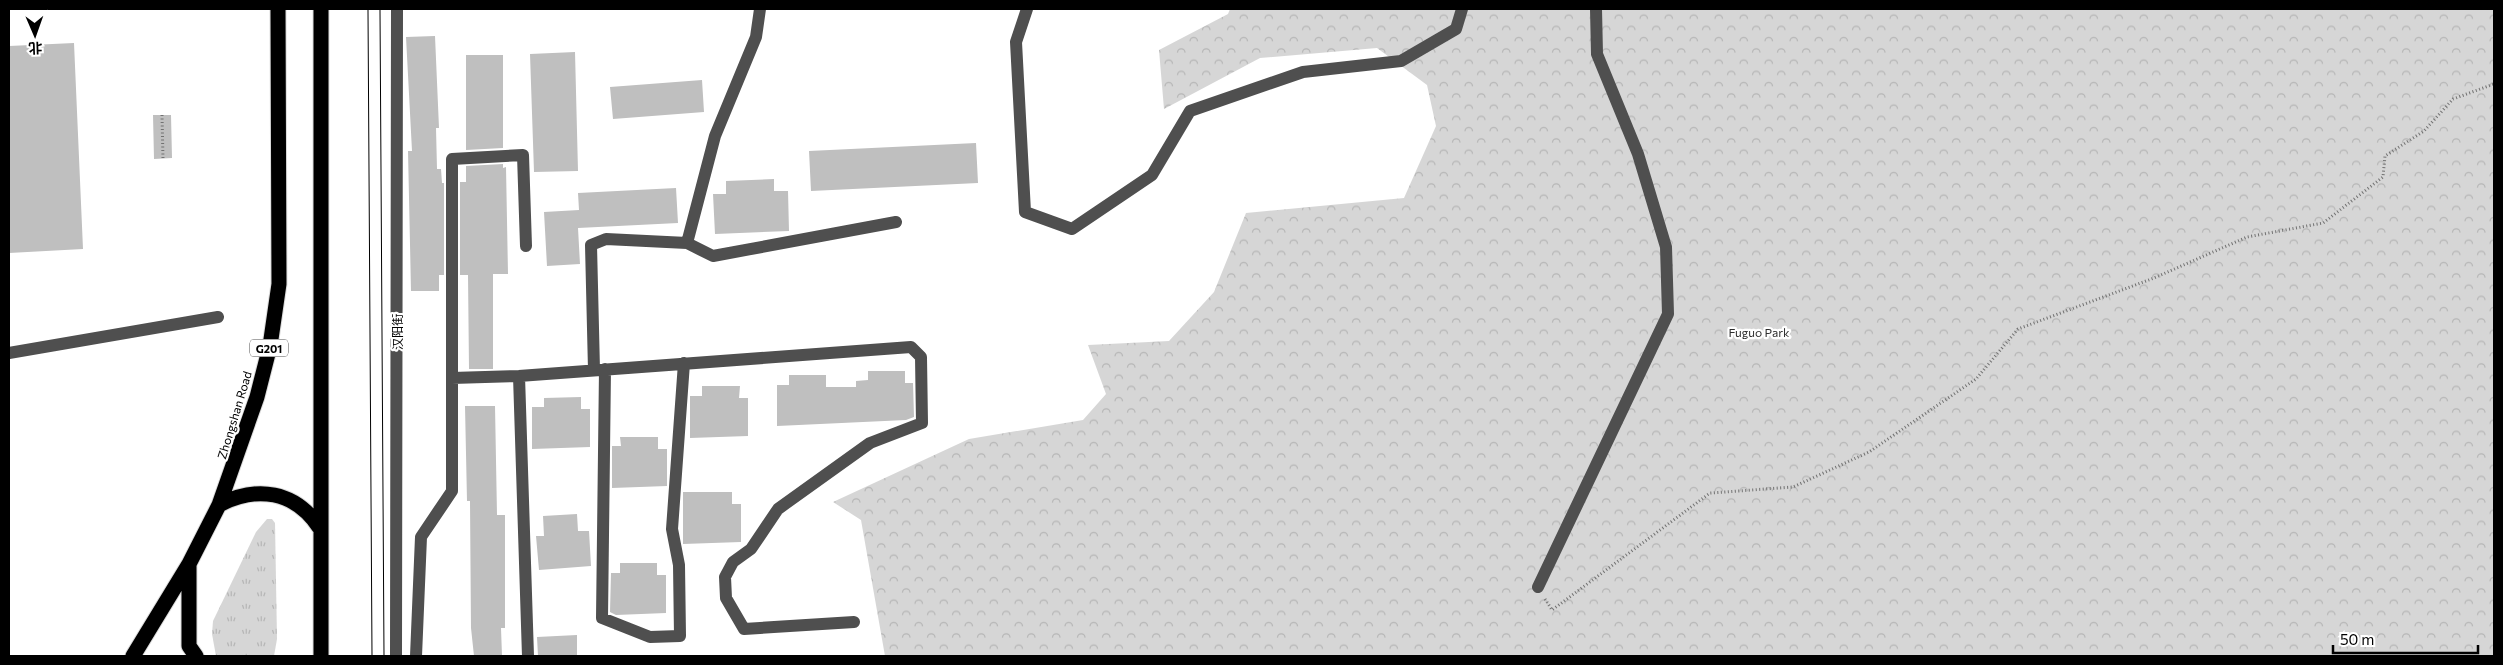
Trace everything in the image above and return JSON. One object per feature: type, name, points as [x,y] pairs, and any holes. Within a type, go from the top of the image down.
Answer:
[{"type":"highway","name":"Zhongshan Road","points":[[133,656],[189,564],[219,505],[257,397],[270,346],[279,284],[278,9]]},
{"type":"highway","points":[[321,9],[319,623],[321,656]]},
{"type":"highway","points":[[219,505],[235,496],[255,493],[275,495],[293,501],[309,511],[320,527]]},
{"type":"highway","points":[[189,564],[192,653]]},
{"type":"highway","points":[[309,656],[319,623]]},
{"type":"street","name":"汉阳街","points":[[396,656],[397,9]]},
{"type":"street","points":[[687,243],[715,136],[756,37],[760,9]]},
{"type":"street","points":[[1027,9],[1016,42],[1025,212],[1072,229],[1152,175],[1190,111],[1303,72],[1401,61],[1456,29],[1462,9]]},
{"type":"street","points":[[1538,587],[1668,314],[1666,247],[1638,154],[1597,54],[1596,9]]},
{"type":"street","points":[[416,656],[421,537],[452,491],[452,160],[523,155],[526,246]]},
{"type":"street","points":[[684,363],[672,529],[679,565],[680,636],[650,637],[602,618],[600,370],[592,245],[606,239],[687,243],[713,256],[896,222]]},
{"type":"street","points":[[9,353],[218,317]]},
{"type":"street","points":[[452,378],[519,376],[911,346],[921,357],[922,424],[870,443],[778,509],[750,549],[733,562],[725,577],[726,598],[744,629],[854,622]]},
{"type":"street","points":[[519,376],[528,656]]},
{"type":"path","points":[[1538,587],[1552,610],[1710,493],[1792,487],[1870,452],[1976,379],[2018,329],[2154,278],[2247,237],[2323,223],[2383,177],[2385,156],[2424,131],[2454,98],[2494,84]]},
{"type":"path","points":[[162,115],[163,159]]},
{"type":"green space","name":"Fuguo Park","points":[[1230,9],[2494,9],[2494,656],[885,656],[861,520],[833,502],[969,439],[1083,420],[1106,394],[1088,345],[1169,341],[1214,292],[1246,213],[1404,198],[1436,126],[1427,85],[1377,48],[1260,58],[1164,109],[1159,50],[1228,14]]},
{"type":"green space","points":[[267,519],[272,519],[275,523],[277,639],[274,656],[216,656],[212,634],[213,621],[256,532]]},
{"type":"building","points":[[435,36],[439,128],[436,128],[437,169],[441,169],[442,183],[444,183],[444,275],[439,275],[439,291],[411,291],[408,151],[412,151],[406,37]]},
{"type":"building","points":[[74,43],[83,249],[9,253],[9,46]]},
{"type":"building","points":[[575,52],[578,171],[534,172],[530,54]]},
{"type":"building","points":[[466,55],[503,55],[503,148],[466,150]]},
{"type":"building","points":[[702,80],[704,112],[613,119],[610,87]]},
{"type":"building","points":[[153,115],[171,115],[172,158],[154,159]]},
{"type":"building","points":[[976,143],[978,183],[811,191],[809,151]]},
{"type":"building","points":[[503,164],[503,168],[506,167],[508,274],[493,274],[493,369],[469,369],[468,275],[460,275],[460,182],[466,182],[466,166]]},
{"type":"building","points":[[774,179],[774,191],[788,191],[789,231],[715,234],[713,194],[726,194],[726,181]]},
{"type":"building","points":[[676,188],[678,223],[578,228],[580,264],[547,266],[544,212],[579,210],[578,193]]},
{"type":"building","points":[[868,371],[905,371],[905,383],[913,383],[914,417],[906,420],[777,426],[777,385],[789,385],[789,375],[826,375],[826,387],[856,387],[856,381],[868,380]]},
{"type":"building","points":[[702,386],[740,386],[739,398],[748,398],[748,436],[690,438],[690,396],[702,396]]},
{"type":"building","points":[[581,397],[581,409],[590,409],[590,447],[532,449],[532,407],[544,407],[544,398]]},
{"type":"building","points":[[465,406],[495,406],[497,515],[505,515],[505,628],[501,628],[502,656],[474,656],[471,628],[470,501],[467,501]]},
{"type":"building","points":[[620,437],[658,437],[658,449],[667,449],[667,486],[612,488],[612,446],[621,446]]},
{"type":"building","points":[[683,492],[732,492],[732,504],[741,504],[741,542],[683,544]]},
{"type":"building","points":[[577,514],[578,531],[589,531],[591,566],[539,570],[536,536],[544,536],[543,516]]},
{"type":"building","points":[[620,563],[657,563],[657,575],[666,575],[666,613],[616,615],[610,612],[611,573],[620,573]]},
{"type":"building","points":[[577,635],[577,656],[538,656],[537,637]]},
{"type":"tram line","points":[[368,9],[372,656]]},
{"type":"tram line","points":[[380,9],[384,656]]}]
